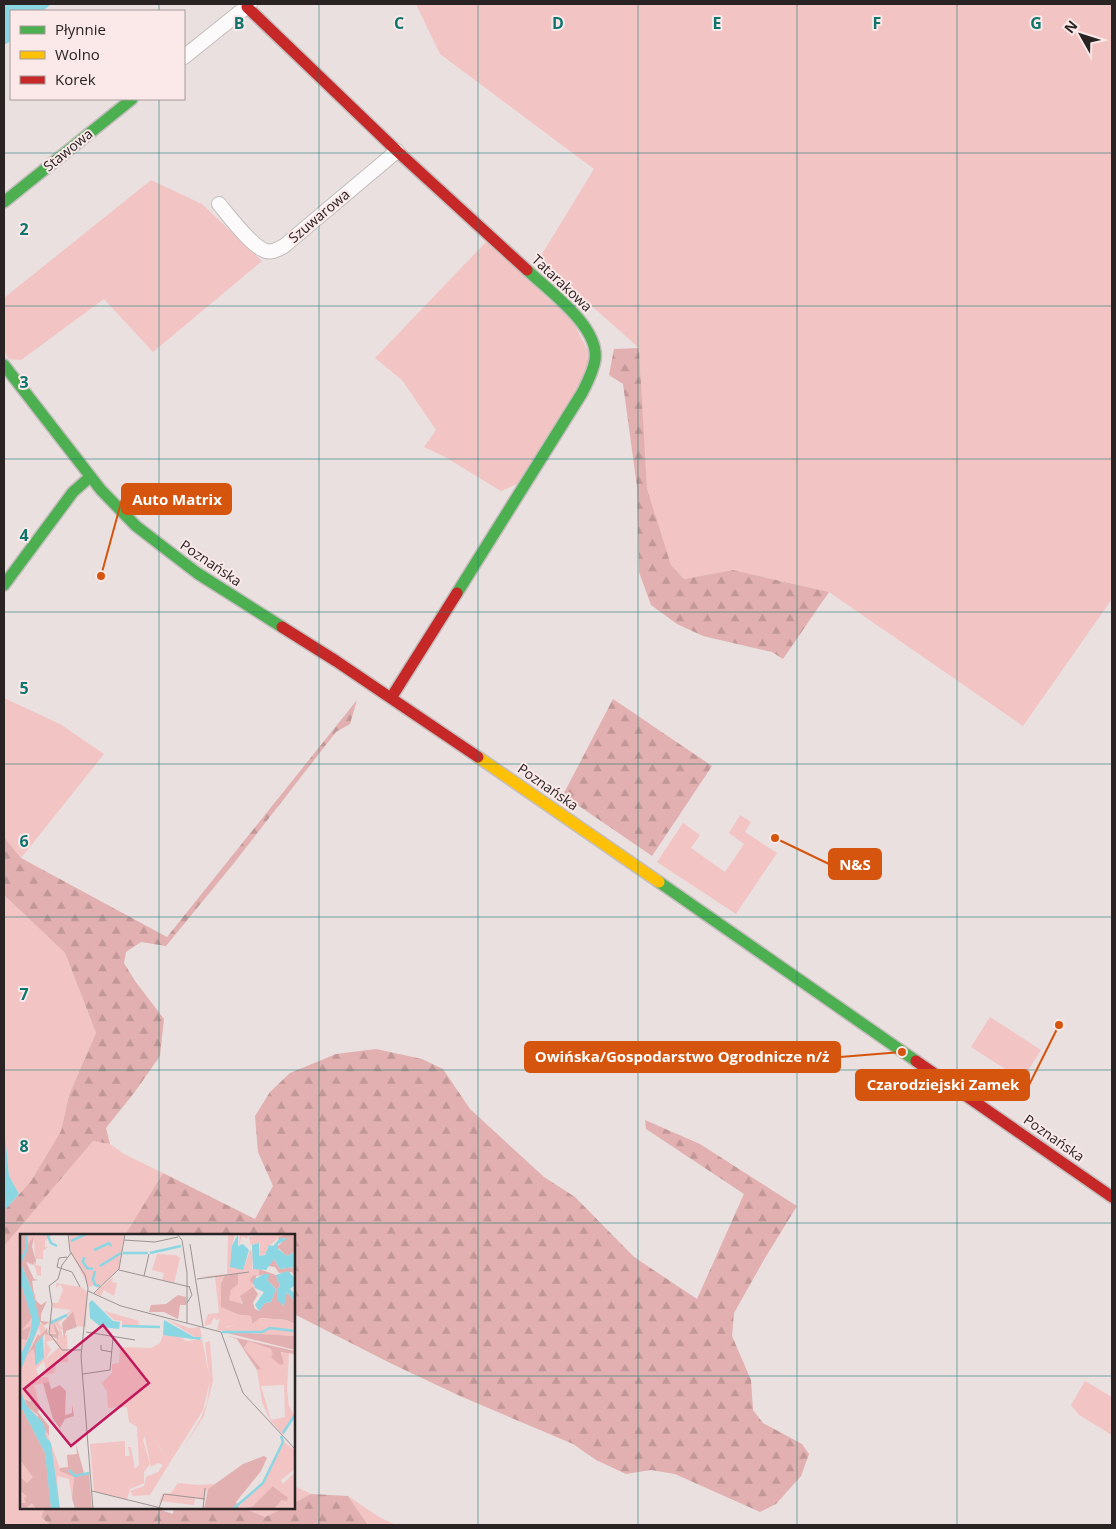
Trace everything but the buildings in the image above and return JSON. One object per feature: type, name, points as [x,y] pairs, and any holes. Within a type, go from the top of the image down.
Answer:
[{"type":"main road","name":"Tatarakowa","points":[[248,5],[396,151],[582,322],[594,342],[596,361],[591,377],[582,393],[391,698]]},
{"type":"main road","name":"Stawowa","points":[[4,202],[131,100]]},
{"type":"main road","name":"Poznańska","points":[[4,365],[90,477],[124,514],[172,555],[481,759],[1112,1197]]},
{"type":"main road","points":[[4,585],[74,492],[90,477]]},
{"type":"street","points":[[185,56],[248,5]]},
{"type":"street","name":"Szuwarowa","points":[[219,204],[252,242],[268,252],[275,251],[284,246],[396,151]]},
{"type":"shaded area","points":[[416,4],[1112,4],[1112,599],[1023,726],[829,592],[733,570],[684,579],[671,565],[647,497],[639,348],[539,259],[594,169],[440,54]]},
{"type":"shaded area","points":[[151,180],[202,204],[262,261],[153,352],[104,299],[21,360],[9,359],[4,352],[4,298]]},
{"type":"shaded area","points":[[486,242],[572,320],[591,357],[583,380],[517,484],[501,491],[445,457],[424,447],[436,430],[402,380],[375,358]]},
{"type":"shaded area","points":[[4,698],[60,724],[104,754],[21,858],[4,837]]},
{"type":"shaded area","points":[[740,815],[751,822],[745,832],[777,853],[736,914],[657,862],[683,823],[700,835],[691,848],[725,872],[744,844],[729,833]]},
{"type":"shaded area","points":[[4,895],[65,953],[96,1033],[69,1095],[61,1131],[31,1181],[19,1194],[9,1176],[4,1124]]},
{"type":"shaded area","points":[[990,1017],[1041,1050],[1022,1080],[971,1047]]},
{"type":"shaded area","points":[[93,1141],[110,1144],[124,1154],[163,1173],[126,1234],[20,1234],[20,1509],[45,1509],[41,1517],[50,1525],[4,1525],[5,1245]]},
{"type":"shaded area","points":[[1085,1381],[1112,1397],[1112,1435],[1079,1415],[1071,1405]]},
{"type":"shaded area","points":[[295,1486],[311,1494],[295,1502]]},
{"type":"shaded area","points":[[348,1496],[379,1517],[396,1525],[368,1525]]},
{"type":"shaded area","points":[[246,1509],[282,1509],[265,1517]]},
{"type":"green space","points":[[639,348],[647,489],[671,565],[684,579],[733,570],[829,592],[783,659],[772,652],[703,636],[677,624],[651,605],[639,572],[637,487],[623,384],[609,375],[614,349]]},
{"type":"green space","points":[[613,699],[712,766],[652,856],[563,795]]},
{"type":"green space","points":[[357,700],[350,724],[336,732],[234,863],[166,946],[141,942],[126,952],[124,963],[135,981],[164,1019],[160,1056],[106,1128],[110,1144],[93,1141],[4,1245],[4,1211],[31,1181],[61,1131],[69,1095],[96,1033],[65,953],[4,895],[4,837],[21,858],[167,937]]},
{"type":"green space","points":[[376,1049],[422,1059],[443,1069],[470,1109],[544,1177],[575,1197],[634,1257],[697,1299],[744,1194],[646,1129],[645,1120],[700,1144],[797,1206],[734,1313],[732,1336],[751,1380],[753,1410],[763,1423],[802,1444],[809,1454],[801,1476],[776,1504],[760,1512],[675,1474],[651,1470],[626,1474],[596,1460],[573,1444],[460,1396],[295,1315],[295,1234],[126,1234],[163,1173],[255,1219],[273,1186],[258,1152],[255,1116],[270,1092],[290,1073],[336,1054]]},
{"type":"green space","points":[[311,1494],[348,1496],[368,1525],[50,1525],[41,1517],[45,1509],[158,1509],[173,1514],[174,1509],[246,1509],[265,1517],[282,1509],[295,1509],[295,1502]]},
{"type":"water","points":[[4,4],[51,4],[44,10],[10,10],[10,42],[4,45]]},
{"type":"water","points":[[4,1124],[9,1176],[19,1194],[4,1211]]},
{"type":"traffic: fast","points":[[4,202],[131,100]]},
{"type":"traffic: fast","points":[[457,593],[582,393],[590,377],[595,360],[590,335],[581,323],[560,299],[527,270]]},
{"type":"traffic: fast","points":[[4,365],[101,490],[136,526],[197,573],[282,627]]},
{"type":"traffic: fast","points":[[4,585],[73,492],[90,477]]},
{"type":"traffic: fast","points":[[659,882],[916,1061]]},
{"type":"traffic: slow","points":[[478,757],[659,882]]},
{"type":"traffic: jam","points":[[247,7],[397,151],[527,270]]},
{"type":"traffic: jam","points":[[391,698],[457,593]]},
{"type":"traffic: jam","points":[[282,627],[336,661],[478,757]]},
{"type":"traffic: jam","points":[[916,1061],[1112,1197]]},
{"type":"place","name":"Auto Matrix","points":[[101,576]]},
{"type":"place","name":"N&S","points":[[775,838]]},
{"type":"place","name":"Czarodziejski Zamek","points":[[1059,1025]]},
{"type":"place","name":"Owińska/Gospodarstwo Ogrodnicze n/ż","points":[[902,1052]]}]
